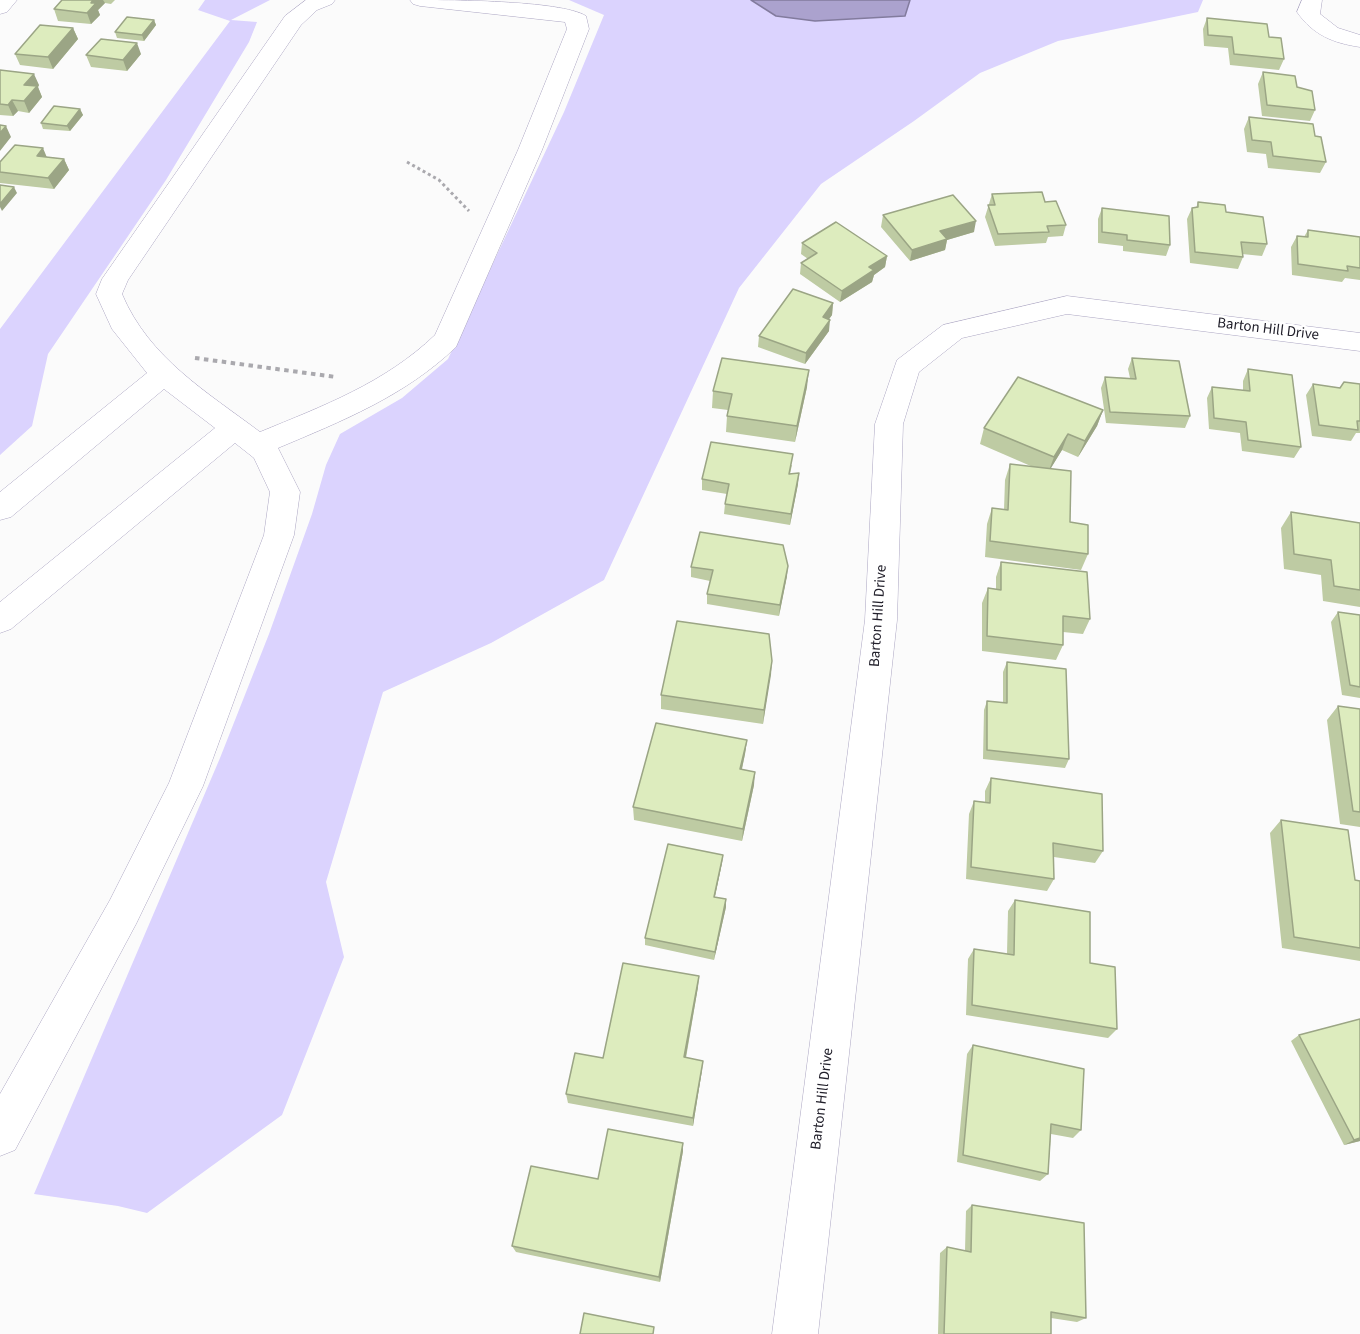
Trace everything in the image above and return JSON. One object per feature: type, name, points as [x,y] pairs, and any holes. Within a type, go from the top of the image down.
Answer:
[{"type":"street","points":[[0,8],[7,0]]},
{"type":"street","points":[[0,1135],[123,912],[185,786],[279,535],[285,492],[266,451],[164,374],[121,323],[109,294],[115,279],[293,21],[310,6],[326,0]]},
{"type":"street","points":[[0,620],[246,436],[355,402],[425,363],[446,340],[530,150],[578,30],[578,21],[571,16],[420,0]]},
{"type":"street","points":[[1312,0],[1308,12],[1313,21],[1335,35],[1360,42]]},
{"type":"street","name":"Barton Hill Drive","points":[[795,1334],[881,620],[889,424],[907,367],[953,331],[1067,305],[1360,342]]},
{"type":"street","points":[[0,508],[164,374]]},
{"type":"path","points":[[407,162],[439,180],[471,213]]},
{"type":"path","points":[[192,358],[347,379]]},
{"type":"shaded area","points":[[205,0],[270,0],[231,20],[257,22],[249,42],[166,180],[48,354],[32,426],[0,455],[0,329],[230,21],[198,10]]},
{"type":"shaded area","points":[[569,0],[751,0],[776,16],[905,16],[910,0],[1203,0],[1198,12],[1058,41],[980,73],[821,184],[739,288],[604,580],[491,643],[383,692],[326,882],[344,957],[282,1115],[147,1213],[118,1206],[34,1194],[220,758],[269,634],[312,514],[326,465],[340,434],[402,398],[448,359],[564,112],[604,15]]},
{"type":"shaded area","points":[[751,0],[910,0],[905,16],[815,21],[776,16]]},
{"type":"building","points":[[62,0],[93,0],[91,3],[96,3],[87,13],[54,9]]},
{"type":"building","points":[[127,17],[154,20],[142,35],[115,32]]},
{"type":"building","points":[[1207,18],[1267,24],[1269,37],[1281,38],[1284,59],[1234,54],[1232,37],[1208,35]]},
{"type":"building","points":[[40,25],[73,28],[48,57],[15,54]]},
{"type":"building","points":[[101,39],[137,43],[123,60],[86,55]]},
{"type":"building","points":[[0,70],[34,74],[24,85],[37,86],[24,101],[12,100],[8,105],[0,104]]},
{"type":"building","points":[[1263,72],[1295,76],[1297,87],[1312,91],[1315,110],[1267,105]]},
{"type":"building","points":[[54,106],[80,109],[67,126],[41,123]]},
{"type":"building","points":[[1249,117],[1313,124],[1315,136],[1321,137],[1326,162],[1273,156],[1271,142],[1252,140]]},
{"type":"building","points":[[0,125],[6,126],[0,133]]},
{"type":"building","points":[[15,145],[43,148],[37,156],[64,159],[48,178],[0,172],[0,162]]},
{"type":"building","points":[[0,185],[14,187],[0,204]]},
{"type":"building","points":[[1042,192],[1045,202],[1056,201],[1066,225],[1047,226],[1049,232],[998,234],[988,205],[995,205],[992,194]]},
{"type":"building","points":[[953,195],[976,221],[940,231],[947,239],[912,250],[883,215]]},
{"type":"building","points":[[1198,202],[1225,205],[1226,212],[1263,217],[1267,244],[1241,242],[1243,257],[1195,252],[1192,208],[1198,207]]},
{"type":"building","points":[[1102,208],[1169,216],[1170,245],[1127,240],[1127,235],[1102,232]]},
{"type":"building","points":[[836,222],[887,256],[869,267],[874,270],[842,291],[801,263],[817,253],[802,243]]},
{"type":"building","points":[[1308,230],[1360,237],[1360,268],[1347,266],[1348,271],[1298,264],[1297,236],[1308,237]]},
{"type":"building","points":[[793,289],[833,303],[823,317],[830,320],[806,353],[759,336]]},
{"type":"building","points":[[722,358],[809,370],[797,426],[727,416],[732,394],[713,391]]},
{"type":"building","points":[[1132,358],[1179,361],[1190,416],[1110,412],[1105,377],[1136,379]]},
{"type":"building","points":[[1248,369],[1292,375],[1301,447],[1248,440],[1246,422],[1214,418],[1212,387],[1250,391]]},
{"type":"building","points":[[1018,377],[1103,410],[1085,441],[1068,434],[1054,457],[984,428]]},
{"type":"building","points":[[1344,382],[1360,384],[1358,430],[1319,425],[1313,384],[1340,388]]},
{"type":"building","points":[[711,442],[793,454],[789,474],[799,473],[791,514],[725,504],[729,484],[702,479]]},
{"type":"building","points":[[1010,464],[1071,471],[1070,522],[1088,525],[1088,554],[990,541],[992,508],[1008,510]]},
{"type":"building","points":[[1291,512],[1360,523],[1360,590],[1334,586],[1331,560],[1294,554]]},
{"type":"building","points":[[700,532],[783,545],[788,566],[780,605],[707,594],[713,570],[691,567]]},
{"type":"building","points":[[1001,562],[1087,572],[1090,619],[1063,616],[1063,645],[987,636],[988,588],[1001,590]]},
{"type":"building","points":[[1338,612],[1360,615],[1360,687],[1350,685]]},
{"type":"building","points":[[677,621],[769,634],[772,661],[764,710],[661,695]]},
{"type":"building","points":[[1007,662],[1066,669],[1069,759],[987,750],[987,701],[1007,703]]},
{"type":"building","points":[[1338,706],[1360,709],[1360,812],[1353,811]]},
{"type":"building","points":[[656,723],[747,740],[740,769],[755,772],[743,829],[633,807]]},
{"type":"building","points":[[991,778],[1102,794],[1103,851],[1053,843],[1054,879],[971,867],[974,801],[990,803]]},
{"type":"building","points":[[1281,820],[1348,830],[1355,880],[1360,881],[1360,948],[1294,937]]},
{"type":"building","points":[[668,844],[723,855],[714,897],[726,899],[715,952],[645,938]]},
{"type":"building","points":[[1015,900],[1090,912],[1090,963],[1115,967],[1117,1029],[972,1005],[974,949],[1014,955]]},
{"type":"building","points":[[623,963],[699,976],[684,1057],[703,1061],[693,1118],[566,1094],[575,1053],[603,1058]]},
{"type":"building","points":[[1360,1019],[1360,1138],[1354,1140],[1299,1035]]},
{"type":"building","points":[[973,1045],[1084,1069],[1081,1130],[1051,1124],[1048,1174],[963,1155]]},
{"type":"building","points":[[608,1129],[683,1143],[659,1277],[512,1246],[531,1166],[598,1179]]},
{"type":"building","points":[[972,1205],[1084,1223],[1086,1318],[1051,1312],[1051,1334],[944,1334],[947,1247],[971,1252]]},
{"type":"building","points":[[584,1313],[654,1327],[653,1334],[580,1334]]}]
